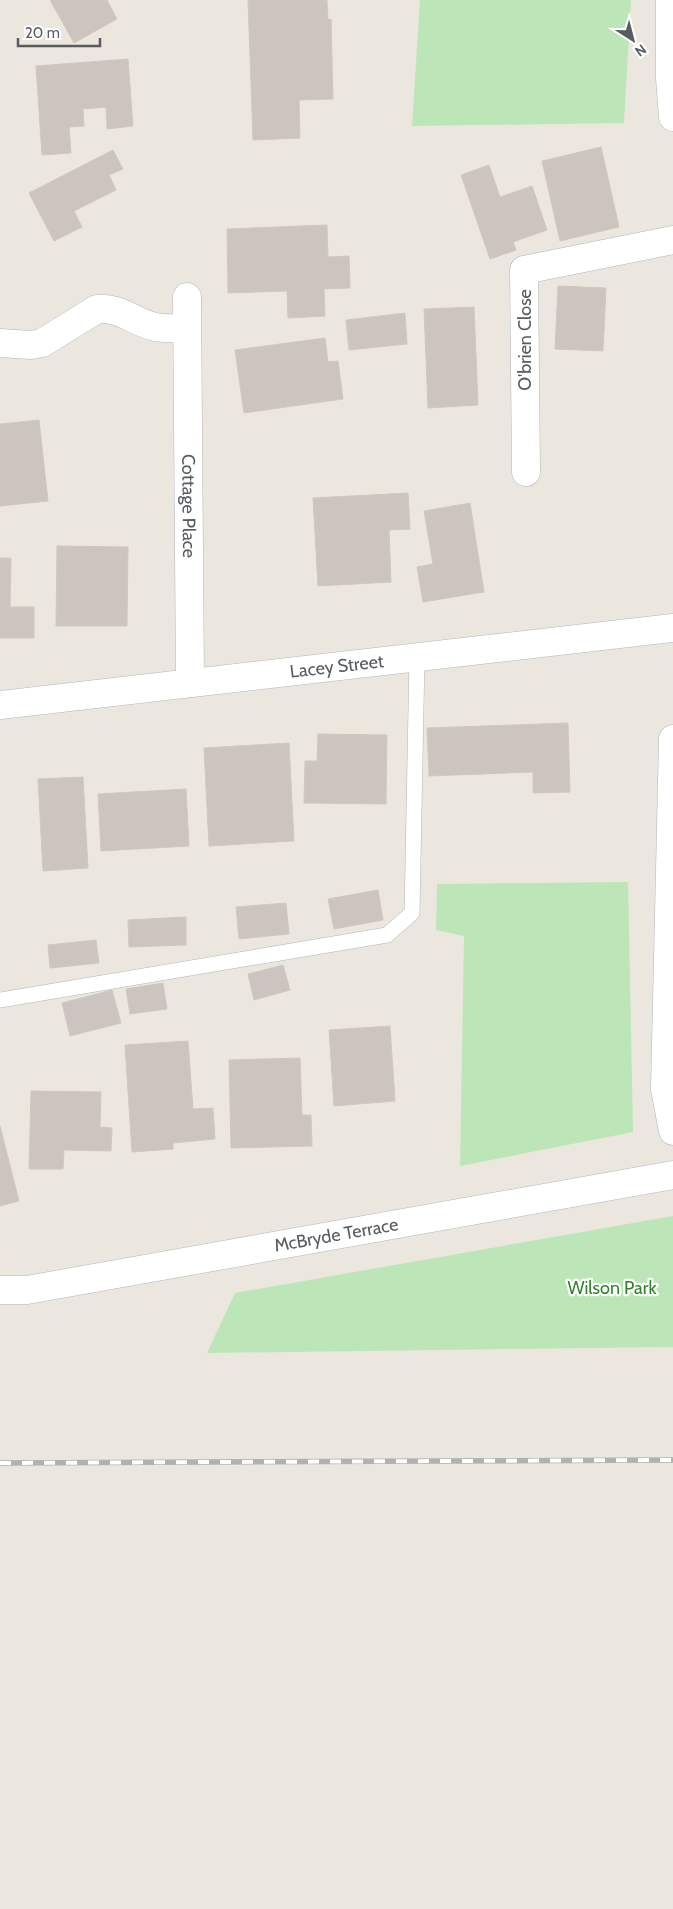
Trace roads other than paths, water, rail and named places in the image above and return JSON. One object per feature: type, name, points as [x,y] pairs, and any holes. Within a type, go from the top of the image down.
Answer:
[{"type":"street","points":[[670,0],[673,117]]},
{"type":"street","name":"O'brien Close","points":[[526,472],[524,270],[673,240]]},
{"type":"street","name":"Cottage Place","points":[[187,297],[190,683]]},
{"type":"street","points":[[0,343],[31,345],[42,343],[97,310],[107,308],[155,327],[187,328]]},
{"type":"street","name":"Lacey Street","points":[[0,705],[673,628]]},
{"type":"street","points":[[673,739],[665,1089],[673,1131]]},
{"type":"street","name":"McBryde Terrace","points":[[0,1290],[27,1290],[673,1175]]},
{"type":"lane","points":[[0,1000],[387,935],[412,913],[416,658]]},
{"type":"railway","points":[[0,1463],[673,1460]]},
{"type":"park label","name":"Wilson Park","points":[[612,1288]]}]
